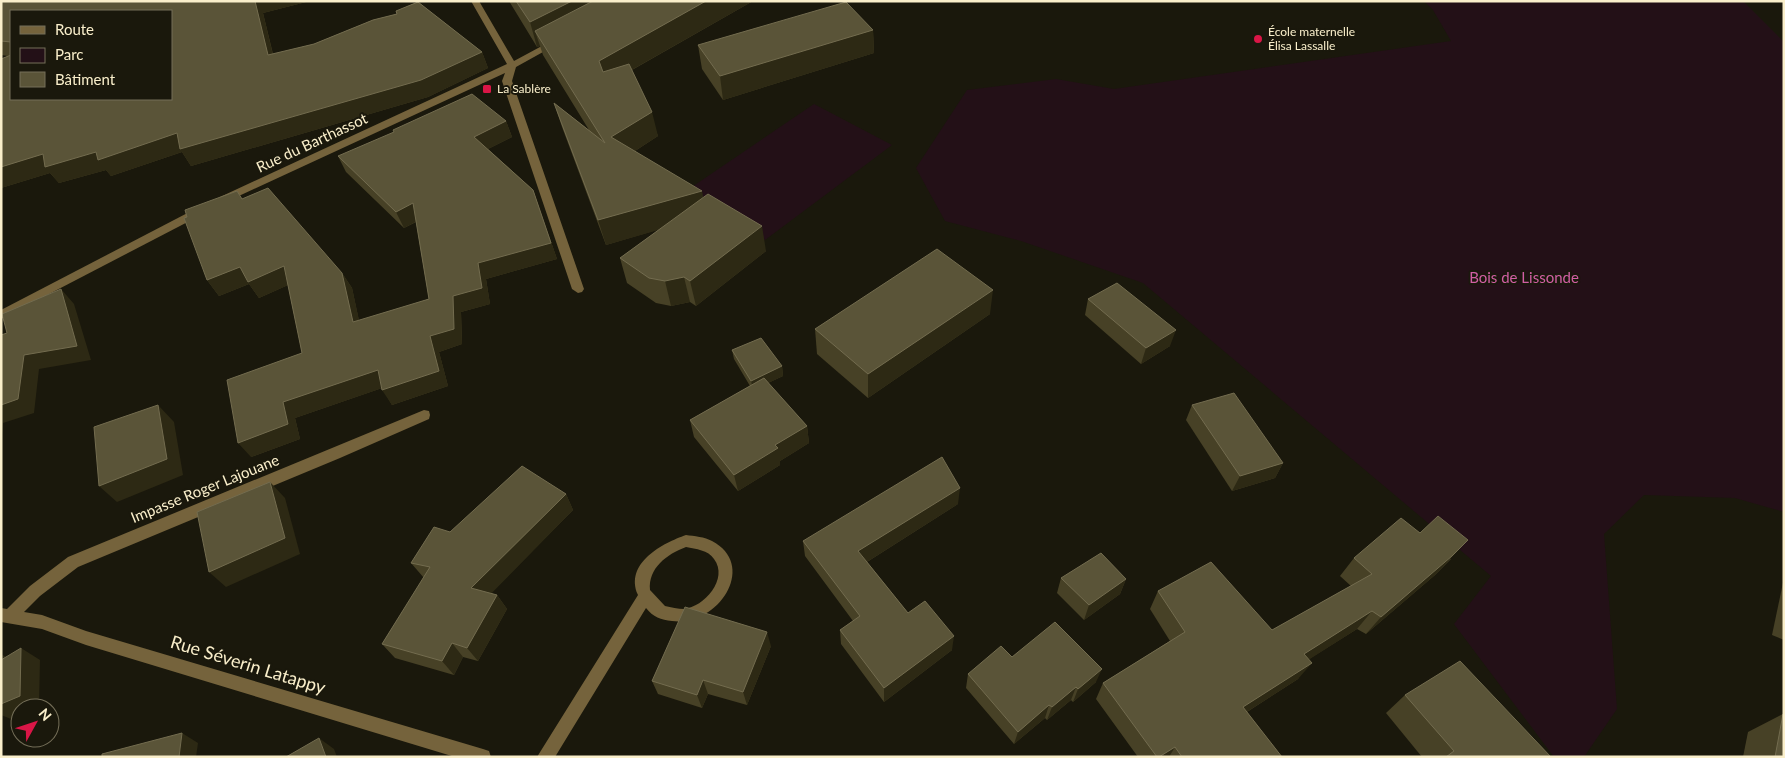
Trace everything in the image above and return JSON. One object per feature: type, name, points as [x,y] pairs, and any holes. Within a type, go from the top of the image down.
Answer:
[{"type":"street","points":[[475,1],[512,66],[507,81],[578,289]]},
{"type":"street","name":"Rue du Barthassot","points":[[1,315],[214,204],[512,66],[567,37]]},
{"type":"street","name":"Impasse Roger Lajouane","points":[[6,615],[73,562],[335,454],[424,415]]},
{"type":"street","points":[[545,757],[645,596],[642,582],[646,567],[657,554],[670,546],[686,541],[698,542],[719,553],[725,562],[726,582],[717,600],[698,613],[676,617],[657,610],[645,596]]},
{"type":"street","name":"Rue Séverin Latappy","points":[[6,615],[42,622],[86,638],[483,757]]},
{"type":"green space","name":"Bois de Lissonde","points":[[1424,1],[1743,1],[1784,42],[1784,512],[1735,498],[1644,495],[1604,534],[1617,709],[1584,757],[1554,757],[1454,624],[1491,576],[1143,283],[1021,241],[945,221],[916,168],[967,90],[1056,79],[1114,89],[1451,41],[1433,10]]},
{"type":"green space","points":[[814,104],[892,145],[765,240],[686,191]]},
{"type":"building","points":[[1,1],[255,1],[268,55],[314,44],[373,20],[397,14],[396,11],[418,2],[482,52],[421,80],[180,149],[177,133],[98,160],[96,152],[45,167],[43,154],[1,167],[1,59],[10,55],[10,100],[172,100],[172,10],[10,10],[10,42],[1,41]]},
{"type":"building","points":[[516,1],[572,1],[530,22]]},
{"type":"building","points":[[593,1],[706,1],[599,61],[603,72],[629,64],[652,112],[611,137],[702,191],[598,220],[554,103],[605,143],[535,31]]},
{"type":"building","points":[[846,2],[873,30],[720,76],[698,45]]},
{"type":"building","points":[[472,94],[506,121],[474,137],[533,190],[551,243],[478,263],[482,288],[453,296],[454,329],[430,336],[439,371],[382,390],[378,370],[283,402],[288,424],[238,443],[227,380],[302,353],[284,266],[248,282],[240,267],[207,280],[184,218],[187,217],[185,210],[237,191],[242,199],[268,188],[342,273],[353,322],[429,299],[413,203],[396,212],[338,156],[394,132],[393,130]]},
{"type":"building","points":[[708,194],[762,226],[690,281],[684,277],[665,281],[649,278],[620,258]]},
{"type":"building","points":[[937,249],[993,290],[868,374],[815,329]]},
{"type":"building","points":[[1117,283],[1176,330],[1146,348],[1088,299]]},
{"type":"building","points":[[61,289],[77,346],[24,355],[18,399],[1,405],[1,335],[7,333],[2,314]]},
{"type":"building","points":[[761,338],[782,366],[751,381],[732,350]]},
{"type":"building","points":[[764,378],[807,426],[775,445],[778,448],[734,475],[690,420]]},
{"type":"building","points":[[1234,393],[1283,463],[1240,476],[1192,405]]},
{"type":"building","points":[[158,405],[167,459],[99,486],[94,427]]},
{"type":"building","points":[[942,457],[960,488],[858,551],[908,613],[925,601],[954,636],[884,688],[840,630],[860,616],[803,541]]},
{"type":"building","points":[[522,466],[566,494],[471,588],[497,595],[467,648],[452,643],[442,661],[382,644],[430,567],[411,563],[434,527],[450,532]]},
{"type":"building","points":[[270,482],[285,538],[209,572],[197,512]]},
{"type":"building","points":[[1438,516],[1468,540],[1381,617],[1372,611],[1304,654],[1312,663],[1243,707],[1282,757],[1182,757],[1175,747],[1157,757],[1103,683],[1185,632],[1158,591],[1211,562],[1272,630],[1372,574],[1354,558],[1401,518],[1420,533]]},
{"type":"building","points":[[1101,553],[1126,579],[1089,605],[1061,578]]},
{"type":"building","points":[[685,607],[767,632],[743,692],[703,680],[697,695],[652,681]]},
{"type":"building","points":[[1055,622],[1102,669],[1052,707],[1049,705],[1018,732],[968,674],[1001,646],[1012,657]]},
{"type":"building","points":[[21,648],[20,696],[10,698],[10,700],[1,704],[1,660]]},
{"type":"building","points":[[1460,661],[1551,757],[1446,757],[1454,751],[1405,695]]},
{"type":"building","points":[[1783,714],[1784,757],[1775,757]]},
{"type":"building","points":[[182,733],[179,757],[102,757],[102,754]]},
{"type":"building","points":[[319,738],[326,757],[286,757]]},
{"type":"place","name":"École maternelle Élisa Lassalle","points":[[1258,39]]},
{"type":"place","name":"La Sablère","points":[[487,89]]}]
